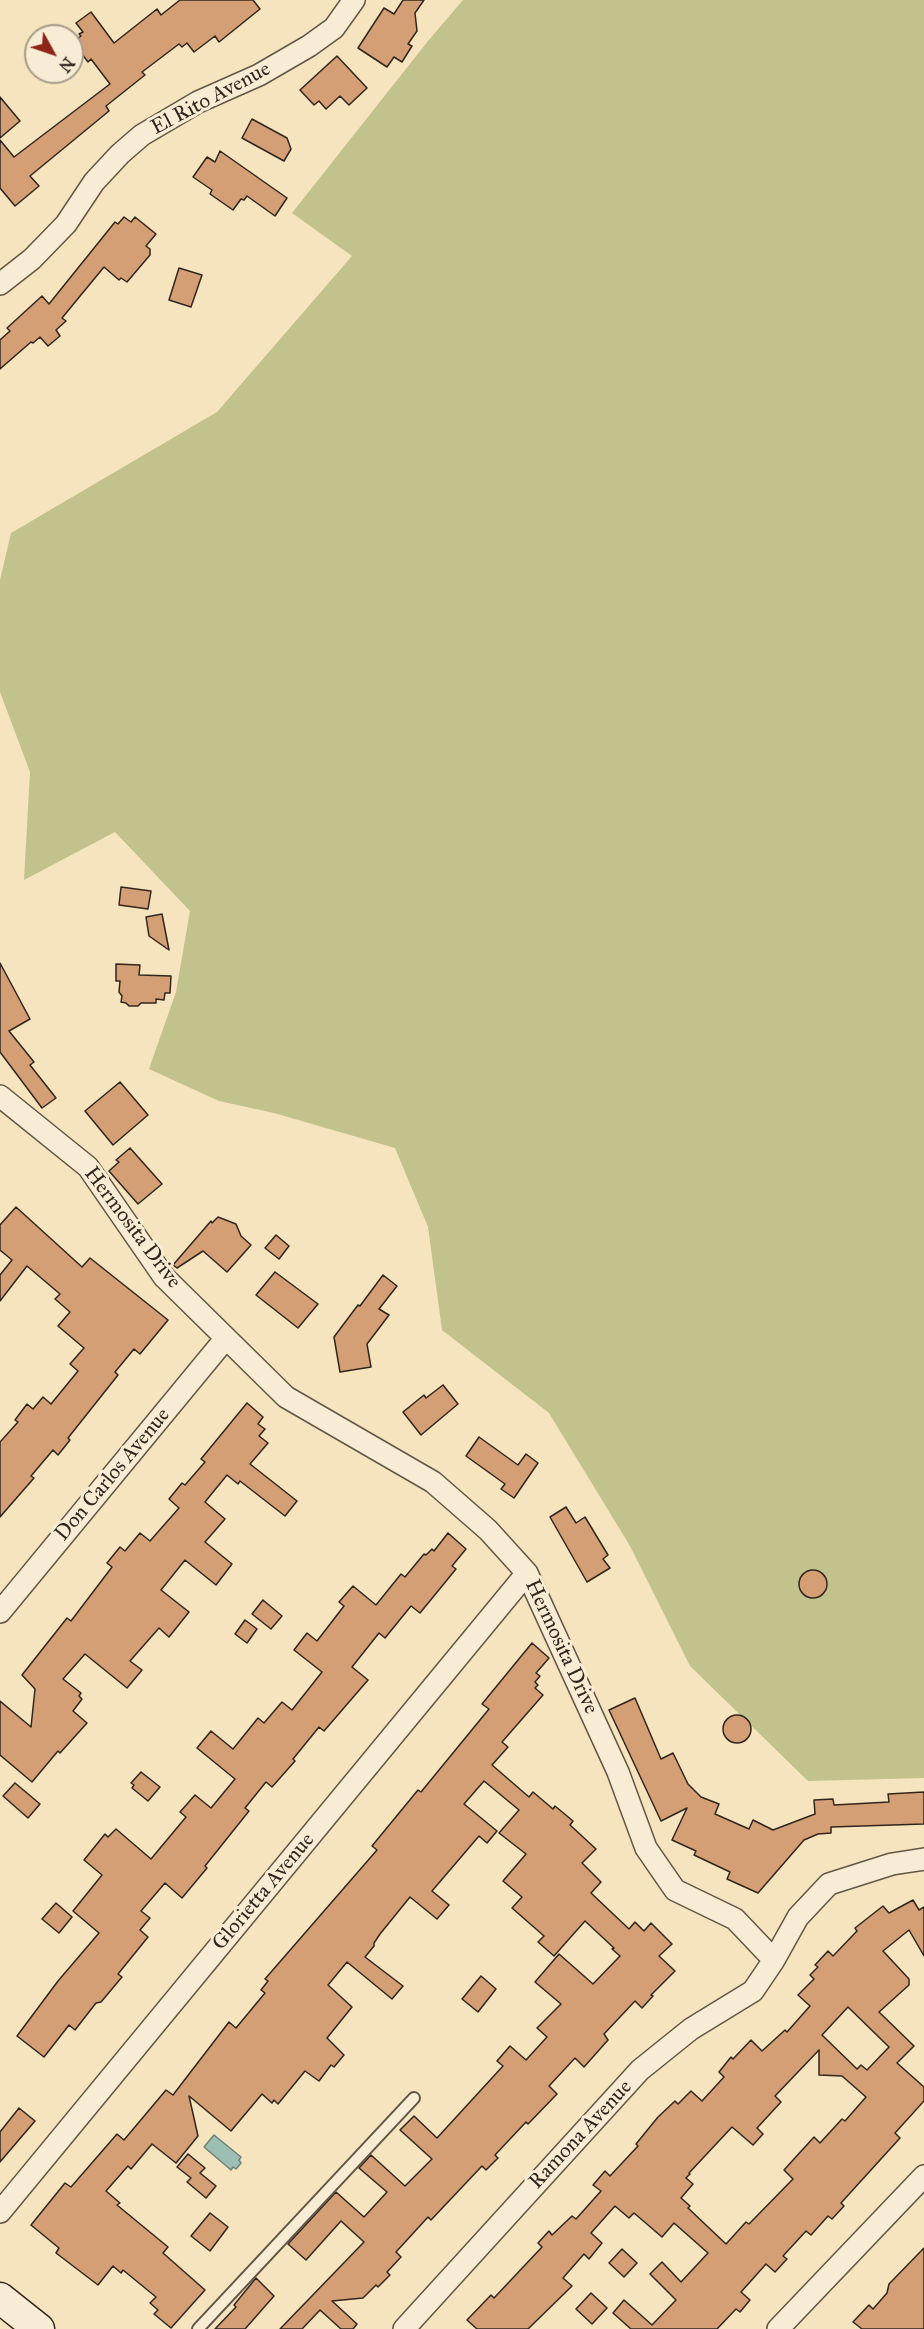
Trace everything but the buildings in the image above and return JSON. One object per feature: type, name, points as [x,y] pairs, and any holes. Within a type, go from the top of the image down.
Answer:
[{"type":"main road","points":[[0,2298],[39,2329]]},
{"type":"street","name":"El Rito Avenue","points":[[0,284],[32,259],[66,224],[94,182],[120,154],[142,135],[198,102],[259,75],[309,46],[334,28],[354,0]]},
{"type":"street","name":"Hermosita Drive","points":[[0,1096],[88,1167],[164,1276],[286,1397],[433,1482],[488,1530],[527,1573],[618,1772],[646,1848],[675,1890],[735,1919],[774,1960]]},
{"type":"street","name":"Don Carlos Avenue","points":[[0,1612],[226,1338]]},
{"type":"street","name":"Glorietta Avenue","points":[[0,2212],[527,1573]]},
{"type":"street","points":[[774,1960],[798,1917],[829,1884],[892,1864],[924,1859]]},
{"type":"street","name":"Ramona Avenue","points":[[404,2329],[640,2070],[691,2029],[753,1991],[774,1960]]},
{"type":"street","points":[[778,2329],[924,2176]]},
{"type":"lane","points":[[198,2329],[414,2097]]},
{"type":"green space","points":[[463,0],[924,0],[924,1778],[808,1781],[690,1666],[630,1546],[549,1413],[442,1330],[428,1227],[395,1148],[274,1113],[219,1101],[149,1069],[176,992],[190,911],[115,832],[24,880],[30,772],[0,692],[0,580],[11,533],[217,412],[352,256],[292,213]]},
{"type":"water","points":[[214,2135],[241,2157],[239,2160],[241,2163],[236,2169],[233,2167],[231,2170],[204,2147]]}]
